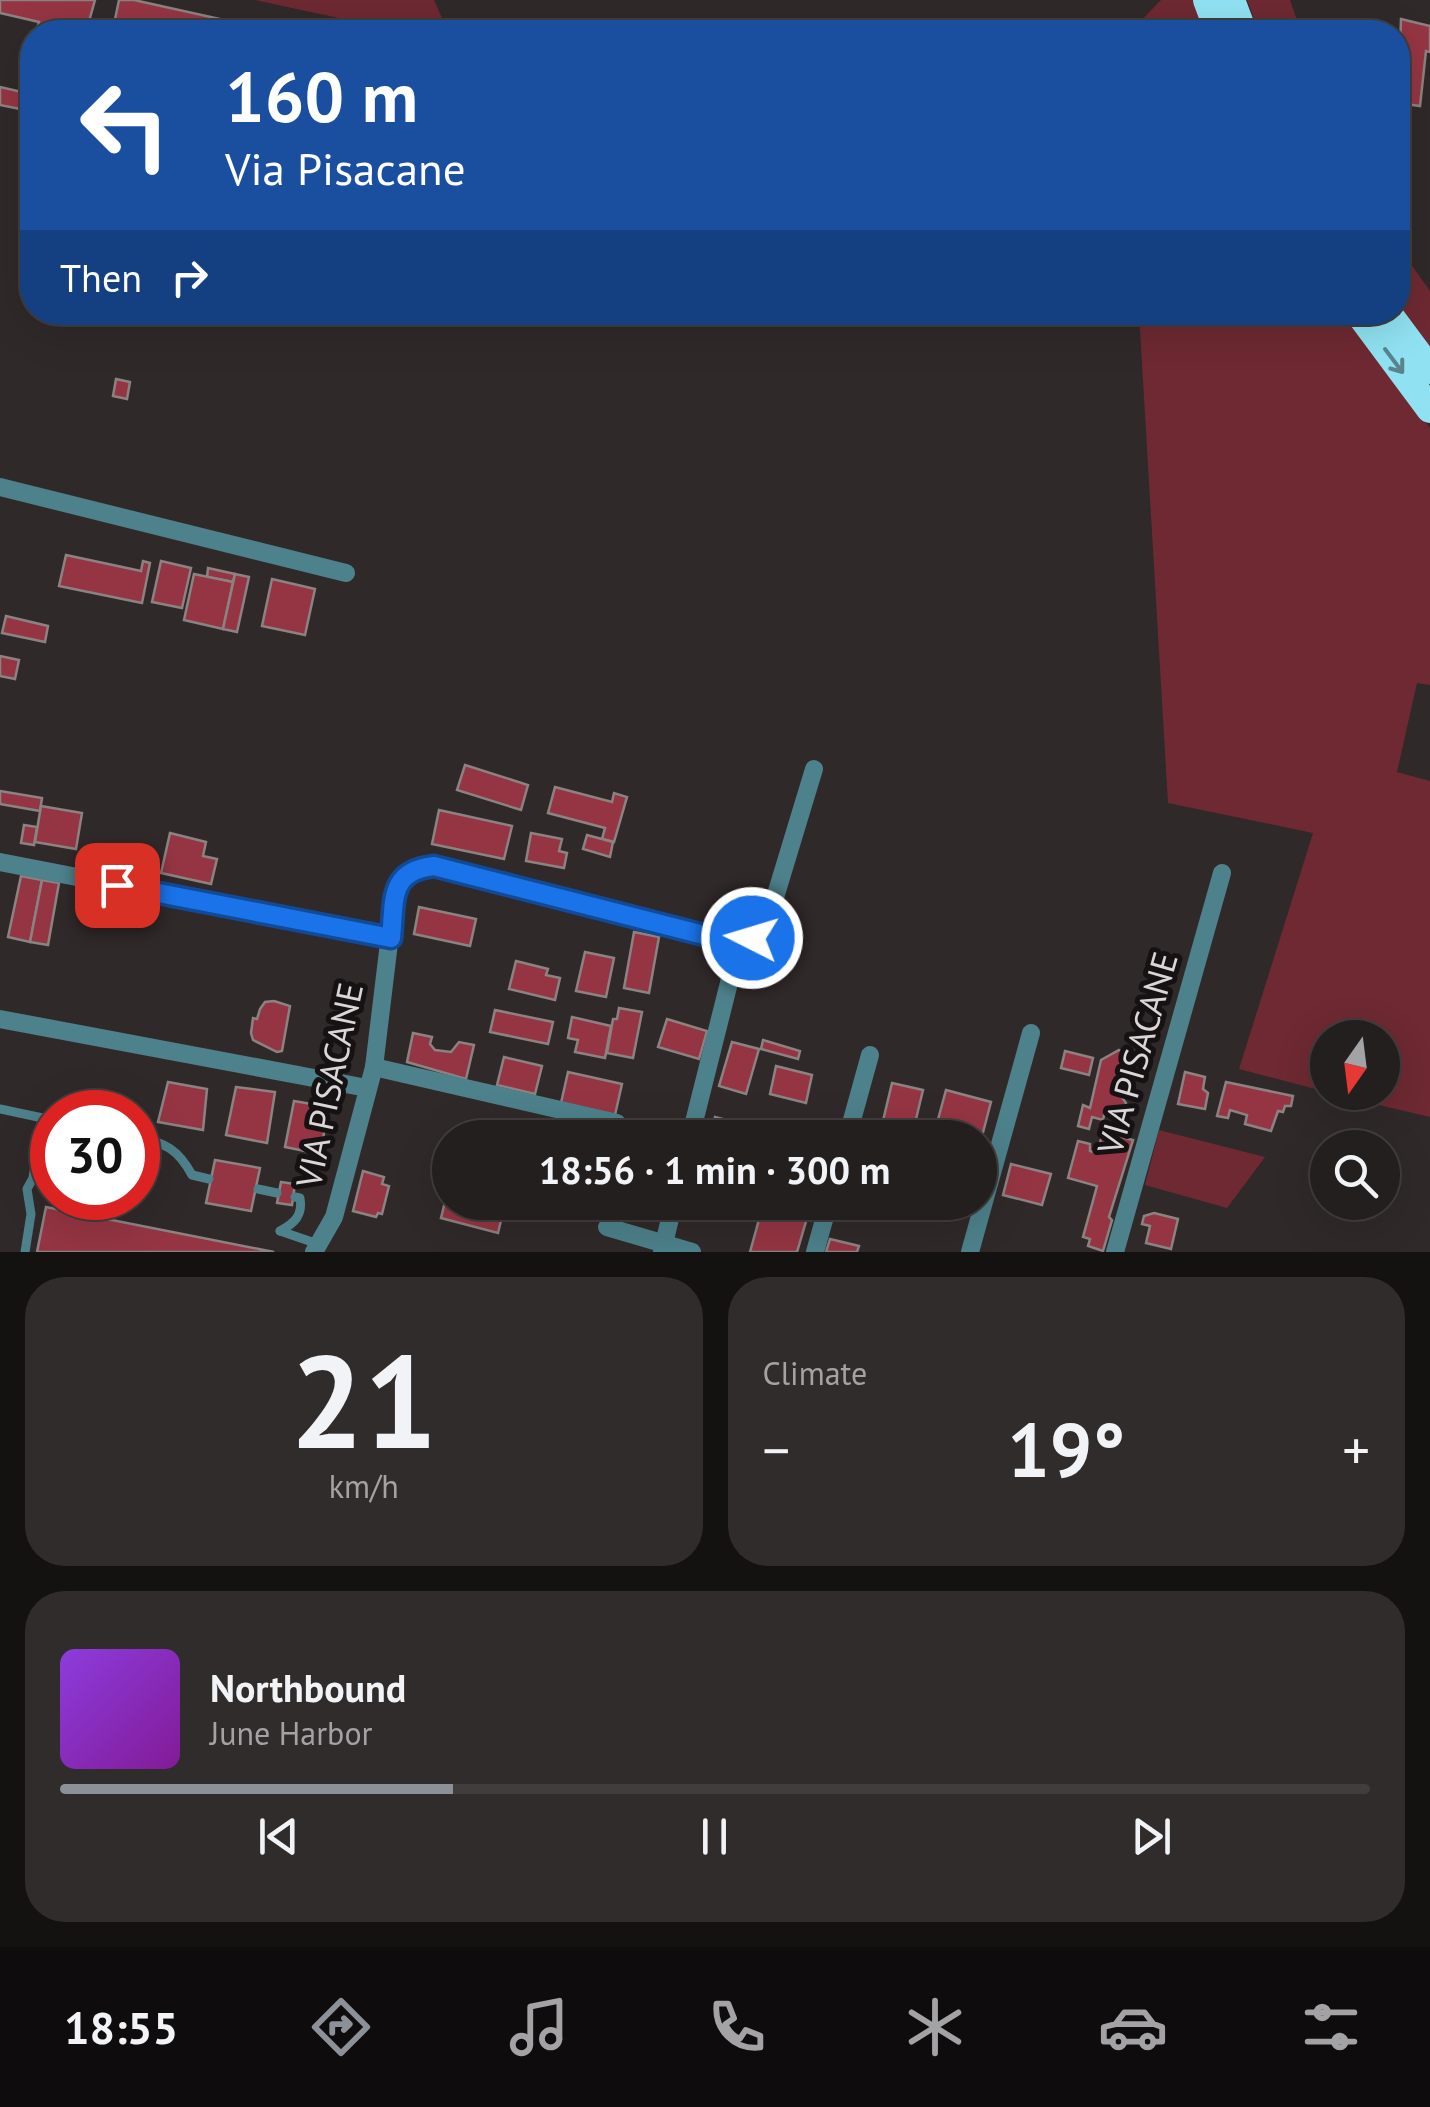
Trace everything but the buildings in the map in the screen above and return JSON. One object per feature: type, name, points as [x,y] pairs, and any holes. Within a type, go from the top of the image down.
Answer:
[{"type":"highway","points":[[1368,325],[1430,409]]},
{"type":"highway","points":[[1397,325],[1430,370]]},
{"type":"street","points":[[0,488],[346,573]]},
{"type":"street","points":[[695,1120],[739,944],[762,932],[767,924],[814,768]]},
{"type":"street","points":[[0,862],[391,938]]},
{"type":"street","name":"VIA PISACANE","points":[[316,1248],[334,1217],[374,1067],[396,885],[413,868],[434,866],[739,944]]},
{"type":"street","name":"VIA PISACANE","points":[[1115,1252],[1222,872]]},
{"type":"street","points":[[0,1019],[368,1088]]},
{"type":"street","points":[[970,1252],[1031,1033]]},
{"type":"street","points":[[852,1120],[870,1056]]},
{"type":"street","points":[[374,1067],[604,1120]]},
{"type":"street","points":[[663,1248],[670,1220]]},
{"type":"street","points":[[815,1252],[824,1220]]},
{"type":"street","points":[[607,1227],[663,1248],[692,1252]]},
{"type":"lane","points":[[0,1109],[30,1115]]},
{"type":"lane","points":[[160,1142],[183,1158],[192,1176],[209,1179]]},
{"type":"lane","points":[[30,1184],[30,1208]]},
{"type":"lane","points":[[258,1189],[277,1193]]},
{"type":"lane","points":[[295,1196],[300,1198],[302,1209],[293,1224],[280,1231],[316,1248]]},
{"type":"lane","points":[[25,1252],[30,1220]]},
{"type":"shaded area","points":[[255,0],[434,0],[443,20],[348,20]]},
{"type":"shaded area","points":[[1161,0],[1197,0],[1205,20],[1142,20]]},
{"type":"shaded area","points":[[1247,0],[1290,0],[1297,20],[1254,20]]},
{"type":"shaded area","points":[[1410,263],[1430,291],[1430,351],[1410,321]]},
{"type":"shaded area","points":[[1140,325],[1356,325],[1430,428],[1430,685],[1417,683],[1397,772],[1430,781],[1430,1117],[1400,1110],[1400,1020],[1310,1020],[1310,1088],[1239,1069],[1313,833],[1168,803]]},
{"type":"shaded area","points":[[1159,1130],[1265,1157],[1227,1208],[1145,1185]]},
{"type":"route","points":[[117,885],[391,938],[396,885],[413,868],[434,866],[739,944],[752,938]]}]
